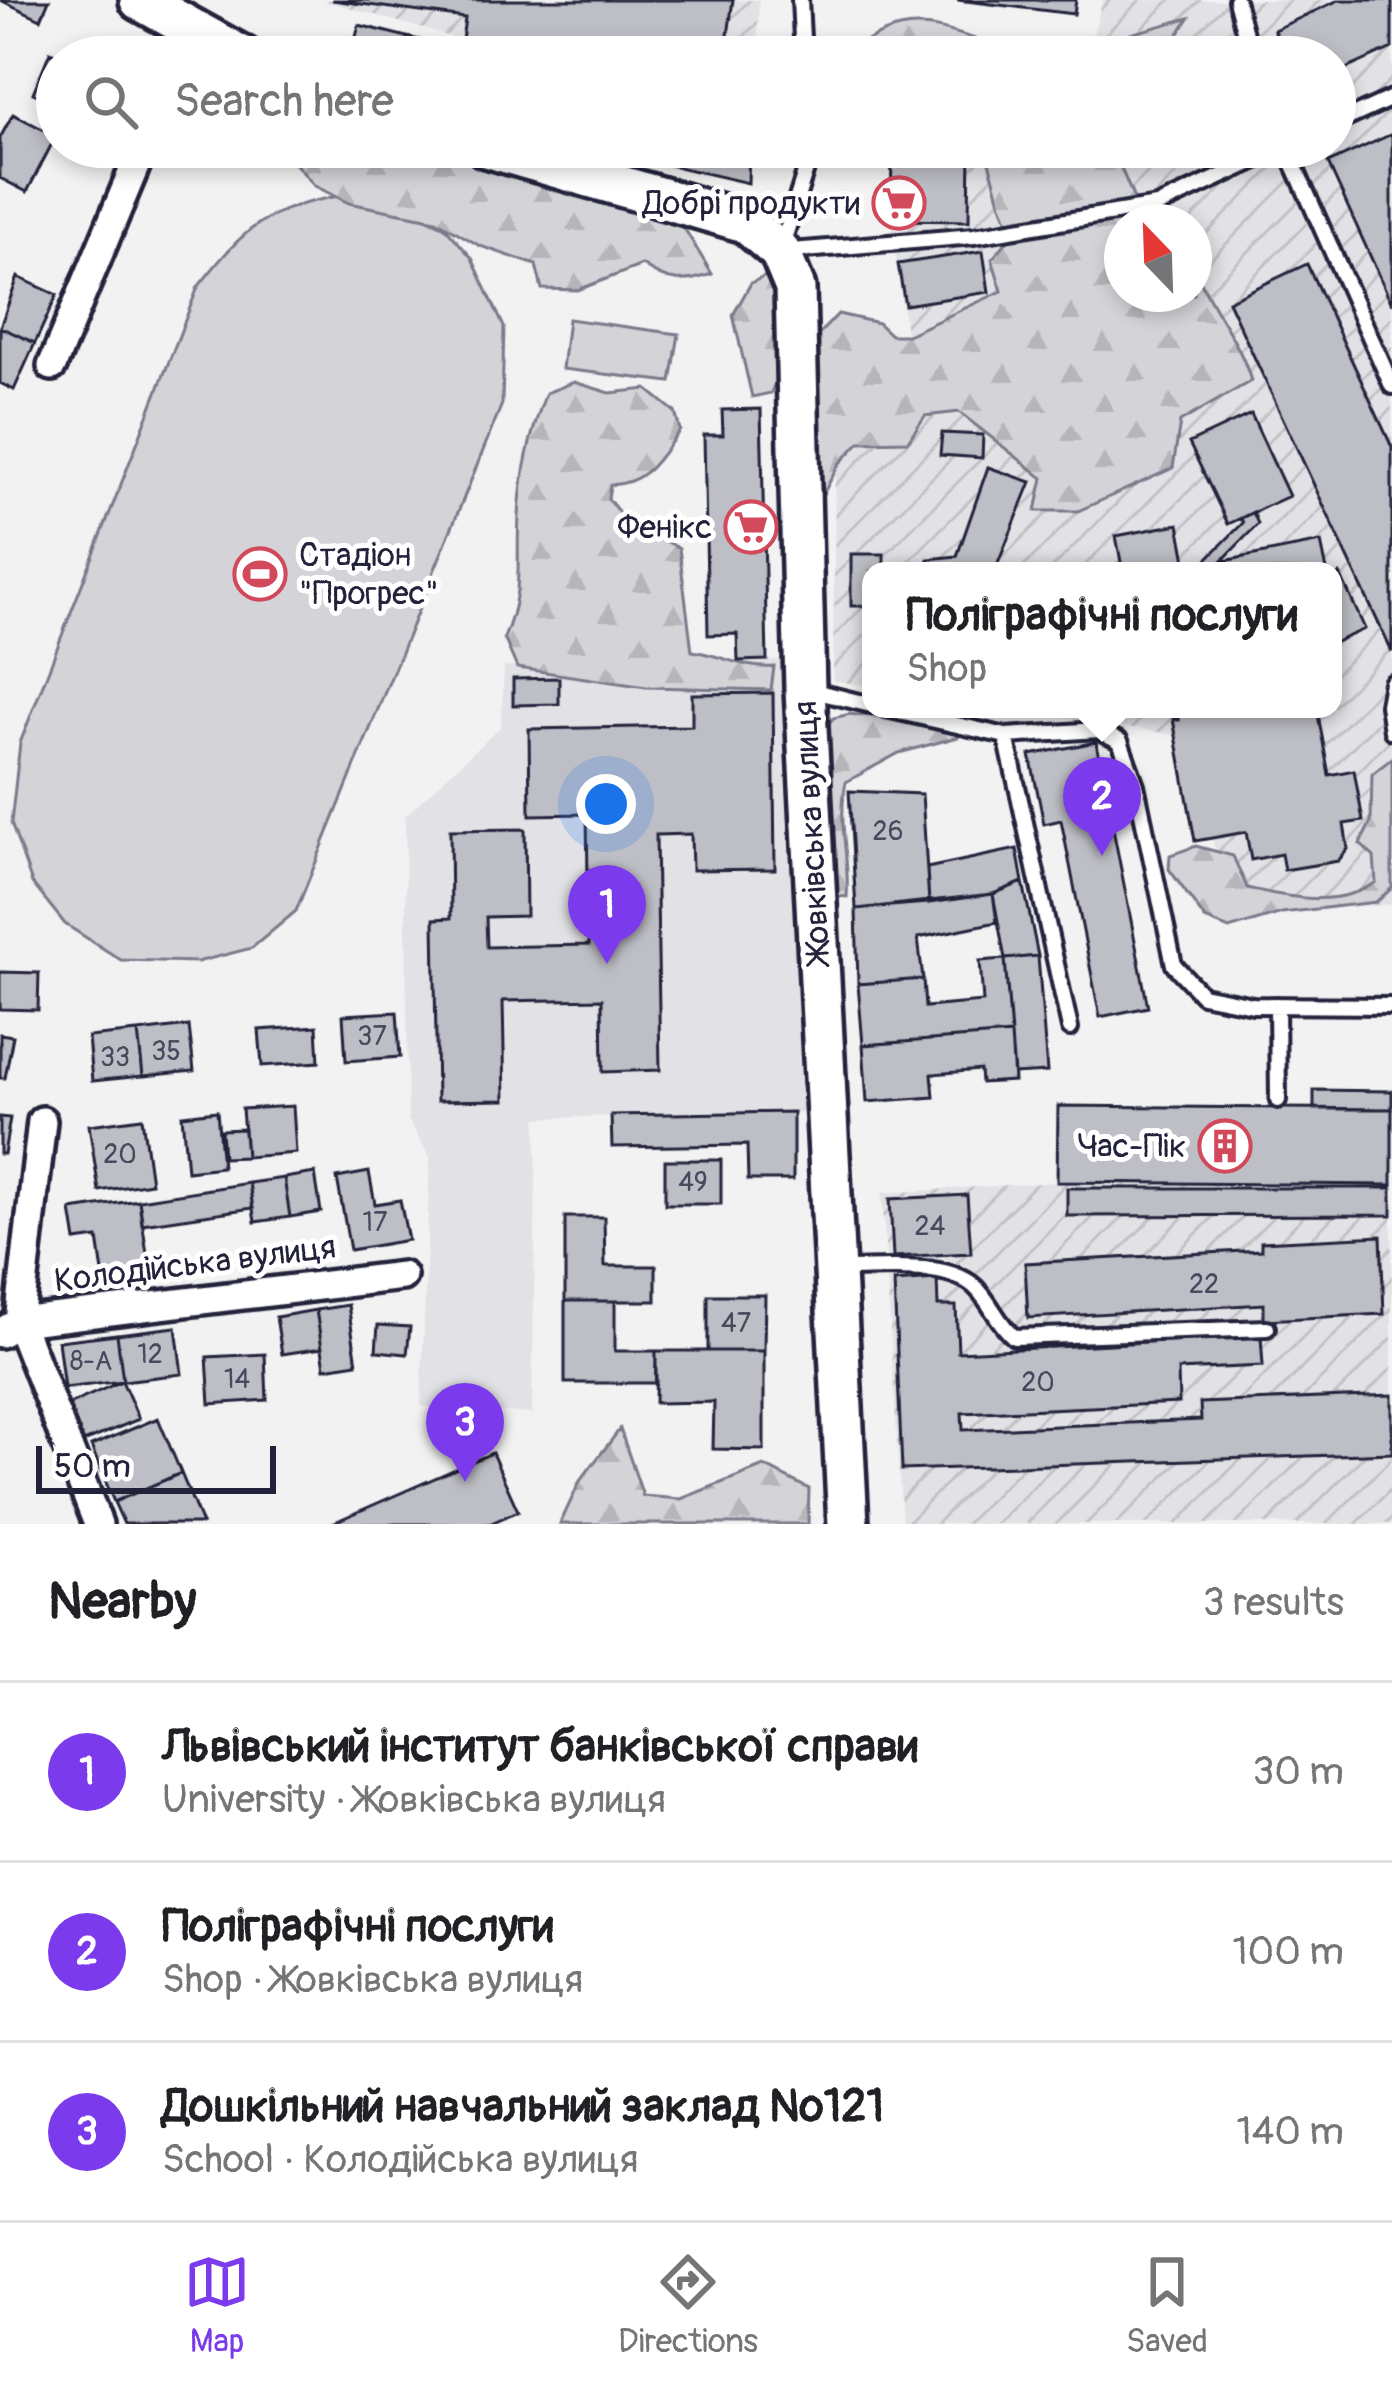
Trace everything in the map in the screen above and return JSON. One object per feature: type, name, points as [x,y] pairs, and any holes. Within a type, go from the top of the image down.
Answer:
[{"type":"street","points":[[140,0],[179,36]]},
{"type":"street","points":[[52,366],[134,168]]},
{"type":"street","points":[[558,168],[745,222],[780,252]]},
{"type":"street","name":"Жовківська вулиця","points":[[780,252],[795,288],[805,689],[848,1524]]},
{"type":"street","points":[[42,1121],[9,1327],[98,1524]]},
{"type":"street","name":"Колодійська вулиця","points":[[9,1327],[402,1276]]},
{"type":"lane","points":[[800,0],[802,36]]},
{"type":"lane","points":[[1236,0],[1245,36]]},
{"type":"lane","points":[[1356,114],[1392,98]]},
{"type":"lane","points":[[806,168],[780,252],[974,236],[1157,206],[1240,168]]},
{"type":"lane","points":[[1295,168],[1392,386]]},
{"type":"lane","points":[[1392,683],[1392,730]]},
{"type":"lane","points":[[805,689],[862,704]]},
{"type":"lane","points":[[926,718],[1006,736],[1098,730],[1120,741],[1136,785],[1174,965],[1202,995],[1277,1005],[1392,1006]]},
{"type":"lane","points":[[1006,736],[1070,1028]]},
{"type":"lane","points":[[1277,1005],[1278,1100]]},
{"type":"lane","points":[[834,1269],[948,1273],[978,1288],[996,1321],[1014,1337],[1267,1328]]},
{"type":"shaded area","points":[[322,0],[759,0],[758,36],[448,36]]},
{"type":"shaded area","points":[[1103,0],[1392,0],[1392,905],[1232,908],[1183,736],[1071,718],[1342,718],[1342,562],[862,562],[862,685],[833,681],[836,357],[909,356],[891,220],[936,220],[936,168],[1356,168],[1356,36],[1093,36]]},
{"type":"shaded area","points":[[793,660],[816,1112],[537,1118],[532,1414],[421,1406],[430,1157],[408,1120],[405,816],[501,726],[504,667]]},
{"type":"shaded area","points":[[1057,1182],[1392,1185],[1392,1524],[902,1524],[882,1193]]},
{"type":"green space","points":[[1189,18],[1177,36],[1121,36]]},
{"type":"green space","points":[[899,28],[938,28],[964,36],[877,36]]},
{"type":"green space","points":[[299,168],[604,168],[645,208],[684,228],[712,274],[676,280],[642,265],[578,290],[542,289],[536,265],[480,246],[436,220],[349,203],[315,186]]},
{"type":"green space","points":[[991,168],[1121,168],[1136,204],[1104,204],[1104,312],[1212,312],[1212,302],[1251,381],[1180,422],[1173,468],[1078,511],[1036,511],[1043,478],[959,412],[925,416],[908,441],[860,442],[839,464],[822,496],[808,465],[818,335],[838,314],[878,323],[891,335],[907,335],[1002,291],[992,259],[1015,232]]},
{"type":"green space","name":"Стадіон \"Прогрес\"","points":[[344,195],[398,205],[445,227],[472,258],[504,327],[502,404],[296,911],[252,948],[197,962],[121,960],[65,924],[32,883],[11,823],[20,743],[198,287],[230,248],[260,223],[295,207]]},
{"type":"green space","points":[[768,275],[783,303],[784,348],[771,393],[752,397],[733,315],[751,283]]},
{"type":"green space","points":[[568,319],[679,334],[671,382],[562,369]]},
{"type":"green space","points":[[574,382],[610,393],[647,389],[675,412],[680,430],[658,459],[634,480],[610,485],[608,499],[626,521],[679,548],[692,651],[774,667],[771,690],[646,687],[517,668],[504,638],[517,592],[524,469],[546,393]]},
{"type":"green space","points":[[850,714],[927,720],[951,729],[958,737],[899,753],[846,782],[847,897],[822,895],[813,744],[833,718]]},
{"type":"green space","points":[[1392,758],[1392,888],[1376,902],[1282,913],[1229,929],[1205,919],[1169,869],[1170,855],[1196,846],[1233,856],[1247,888],[1313,898],[1362,890],[1376,882],[1374,857],[1360,844],[1371,822],[1372,774]]},
{"type":"green space","points":[[620,1429],[643,1496],[681,1499],[764,1466],[809,1489],[808,1524],[560,1524],[580,1481]]},
{"type":"building","points":[[0,0],[49,0],[41,19]]},
{"type":"building","points":[[332,0],[733,0],[728,36],[463,36],[465,18]]},
{"type":"building","points":[[957,0],[1076,0],[1074,14]]},
{"type":"building","points":[[1339,0],[1392,0],[1392,48],[1356,64],[1356,36],[1277,36],[1274,30]]},
{"type":"building","points":[[359,25],[403,36],[356,36]]},
{"type":"building","points":[[13,114],[36,126],[39,168],[27,192],[0,178],[0,138]]},
{"type":"building","points":[[1392,134],[1392,304],[1330,168],[1356,168],[1356,150]]},
{"type":"building","points":[[682,168],[748,168],[748,183]]},
{"type":"building","points":[[892,168],[970,168],[969,221],[891,220]]},
{"type":"building","points":[[983,251],[989,292],[905,305],[898,264]]},
{"type":"building","points":[[1307,264],[1392,447],[1392,652],[1228,301]]},
{"type":"building","points":[[18,277],[57,295],[35,343],[0,327]]},
{"type":"building","points":[[0,327],[35,343],[14,390],[0,383]]},
{"type":"building","points":[[761,409],[767,660],[738,661],[737,634],[708,635],[704,435],[723,435],[722,410]]},
{"type":"building","points":[[1251,414],[1289,496],[1228,524],[1189,443]]},
{"type":"building","points":[[942,433],[983,435],[982,458],[940,455]]},
{"type":"building","points":[[988,467],[1031,482],[999,562],[928,562],[957,556]]},
{"type":"building","points":[[1253,512],[1258,524],[1221,562],[1204,562],[1243,523],[1241,518]]},
{"type":"building","points":[[1179,524],[1186,562],[1121,562],[1116,536]]},
{"type":"building","points":[[1321,542],[1325,562],[1224,562]]},
{"type":"building","points":[[851,554],[884,554],[884,562],[862,562],[862,606],[851,606]]},
{"type":"building","points":[[1342,578],[1365,629],[1342,639]]},
{"type":"building","points":[[559,678],[559,704],[513,705],[513,679]]},
{"type":"building","points":[[773,693],[775,869],[692,870],[691,834],[656,835],[660,1070],[603,1072],[602,999],[503,1001],[505,1100],[437,1101],[434,919],[451,918],[450,830],[525,829],[526,916],[486,917],[487,947],[589,945],[587,814],[530,815],[529,729],[692,726],[692,694]]},
{"type":"building","points":[[1319,718],[1329,775],[1354,770],[1363,821],[1344,824],[1348,849],[1338,861],[1284,870],[1281,854],[1251,860],[1246,832],[1195,841],[1173,719]]},
{"type":"building","points":[[1096,742],[1148,1007],[1100,1017],[1061,820],[1044,824],[1030,755]]},
{"type":"building","points":[[849,791],[922,794],[929,903],[856,909]]},
{"type":"building","points":[[1017,849],[1023,882],[993,894],[929,903],[927,868]]},
{"type":"building","points":[[1023,882],[1038,956],[1005,959],[993,894]]},
{"type":"building","points":[[993,894],[997,922],[918,938],[923,979],[858,984],[856,909]]},
{"type":"building","points":[[1038,956],[1047,1072],[1014,1074],[1005,959]]},
{"type":"building","points":[[1005,959],[1011,1034],[863,1045],[858,984],[923,979],[925,1007],[983,1002],[980,961]]},
{"type":"building","points":[[0,972],[39,973],[38,1010],[0,1009]]},
{"type":"building","points":[[397,1012],[400,1057],[346,1061],[343,1015]]},
{"type":"building","points":[[189,1026],[194,1071],[143,1076],[138,1032]]},
{"type":"building","points":[[317,1026],[319,1062],[262,1066],[259,1030]]},
{"type":"building","points":[[138,1032],[143,1076],[92,1081],[88,1037]]},
{"type":"building","points":[[0,1034],[13,1036],[5,1078],[0,1078]]},
{"type":"building","points":[[1011,1034],[1014,1081],[981,1083],[980,1070],[932,1074],[934,1097],[867,1102],[863,1045]]},
{"type":"building","points":[[1314,1090],[1392,1091],[1392,1109],[1314,1109]]},
{"type":"building","points":[[293,1106],[296,1153],[246,1157],[242,1109]]},
{"type":"building","name":"Час-Пік","points":[[1058,1106],[1392,1109],[1392,1185],[1057,1182]]},
{"type":"building","points":[[217,1111],[222,1167],[187,1171],[182,1115]]},
{"type":"building","points":[[793,1112],[793,1180],[748,1180],[747,1145],[612,1147],[611,1115]]},
{"type":"building","points":[[0,1117],[10,1118],[4,1154],[0,1154]]},
{"type":"building","points":[[142,1118],[151,1183],[99,1191],[89,1125]]},
{"type":"building","points":[[244,1129],[246,1157],[223,1158],[221,1130]]},
{"type":"building","points":[[665,1160],[721,1160],[721,1204],[665,1204]]},
{"type":"building","points":[[369,1172],[375,1204],[400,1200],[408,1240],[350,1250],[337,1178]]},
{"type":"building","points":[[315,1173],[321,1212],[290,1217],[284,1178]]},
{"type":"building","points":[[284,1178],[290,1217],[255,1222],[249,1183]]},
{"type":"building","points":[[249,1183],[253,1208],[142,1224],[139,1200]]},
{"type":"building","points":[[1067,1188],[1392,1188],[1392,1215],[1067,1216]]},
{"type":"building","points":[[967,1195],[971,1253],[893,1257],[890,1199]]},
{"type":"building","points":[[139,1200],[152,1287],[106,1294],[98,1238],[76,1241],[71,1210]]},
{"type":"building","points":[[565,1217],[604,1217],[605,1266],[656,1266],[656,1301],[565,1301]]},
{"type":"building","points":[[1381,1236],[1384,1314],[1264,1320],[1264,1304],[1028,1318],[1025,1263],[1261,1250],[1261,1242]]},
{"type":"building","points":[[937,1279],[938,1306],[956,1306],[958,1352],[1261,1336],[1263,1366],[1178,1370],[1179,1403],[962,1413],[963,1430],[1201,1420],[1200,1403],[1392,1395],[1392,1453],[902,1470],[894,1282]]},
{"type":"building","points":[[708,1295],[765,1295],[764,1351],[708,1351]]},
{"type":"building","points":[[565,1301],[615,1301],[615,1351],[656,1351],[656,1383],[565,1383]]},
{"type":"building","points":[[348,1305],[357,1363],[325,1368],[316,1310]]},
{"type":"building","points":[[316,1310],[322,1348],[282,1354],[276,1317]]},
{"type":"building","points":[[378,1325],[410,1327],[407,1354],[376,1351]]},
{"type":"building","points":[[176,1327],[182,1374],[123,1381],[117,1334]]},
{"type":"building","points":[[117,1334],[123,1381],[64,1388],[58,1341]]},
{"type":"building","points":[[656,1351],[764,1351],[764,1450],[713,1449],[714,1402],[655,1403]]},
{"type":"building","points":[[265,1354],[267,1400],[210,1404],[207,1357]]},
{"type":"building","points":[[122,1381],[139,1419],[84,1442],[68,1405]]},
{"type":"building","points":[[158,1418],[181,1473],[114,1502],[91,1446]]},
{"type":"building","points":[[492,1453],[518,1511],[489,1524],[330,1524]]},
{"type":"building","points":[[181,1473],[202,1524],[124,1524],[114,1502]]},
{"type":"place","name":"Добрі продукти","points":[[899,203]]},
{"type":"place","name":"Фенікс","points":[[751,527]]},
{"type":"place","name":"Стадіон \"Прогрес\"","points":[[260,574]]},
{"type":"place","name":"Поліграфічні послуги","points":[[1102,856]]},
{"type":"place","name":"Львівський інститут банківської справи","points":[[607,964]]},
{"type":"place","name":"Час-Пік","points":[[1225,1146]]},
{"type":"place","name":"Дошкільний навчальний заклад №121","points":[[465,1482]]}]
